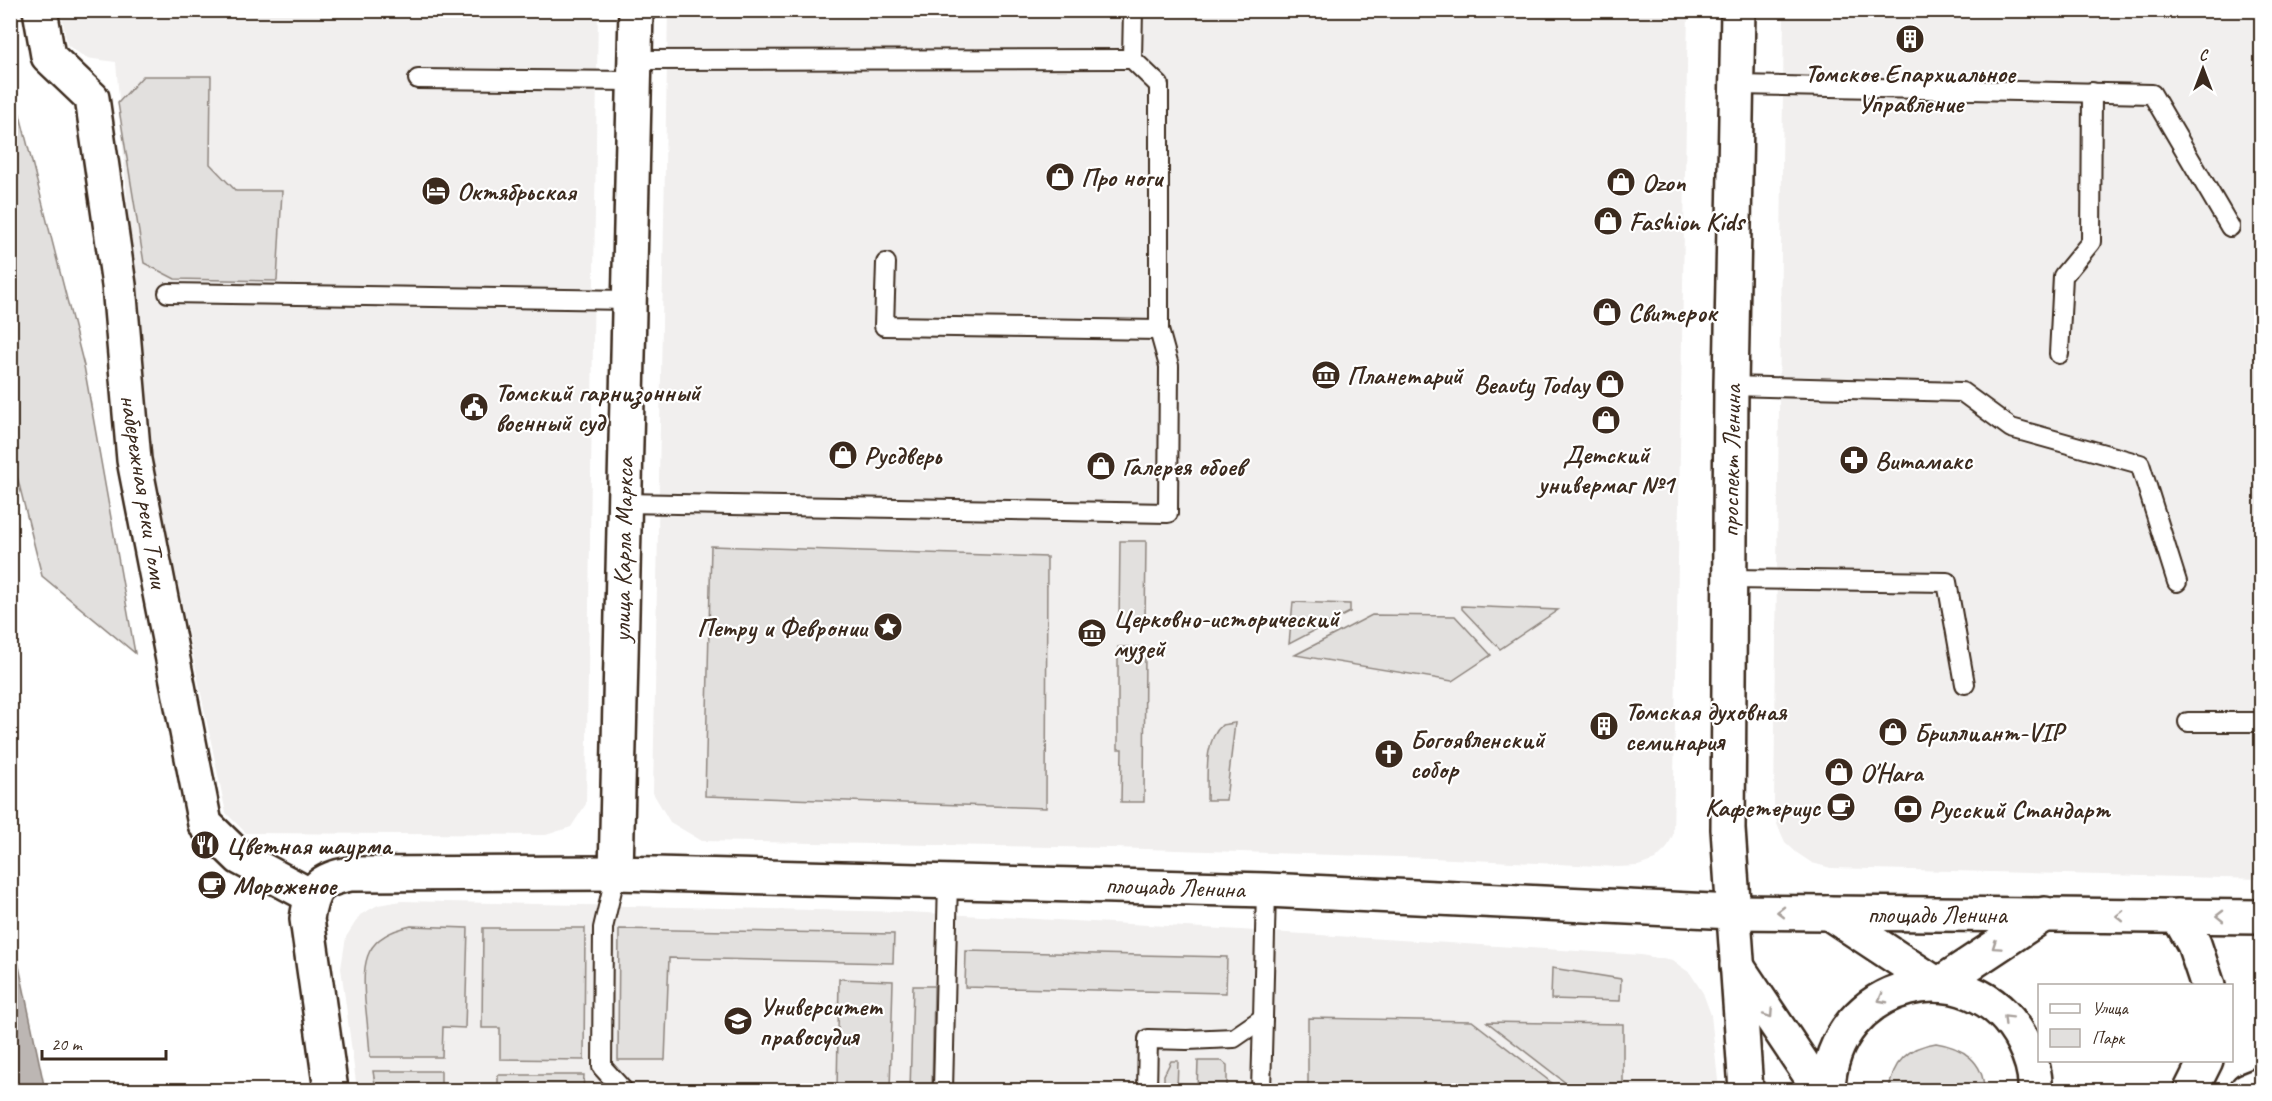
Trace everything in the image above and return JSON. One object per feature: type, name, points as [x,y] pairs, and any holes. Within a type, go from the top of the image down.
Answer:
[{"type":"street","name":"набережная реки Томи","points":[[40,10],[48,56],[92,98],[119,285],[134,460],[206,824],[240,858],[311,896]]},
{"type":"street","name":"улица Карла Маркса","points":[[616,873],[636,10]]},
{"type":"street","name":"проспект Ленина","points":[[1733,912],[1728,829],[1731,386],[1738,10]]},
{"type":"street","points":[[331,1090],[307,919],[311,896],[327,878],[350,874],[616,873]]},
{"type":"street","name":"площадь Ленина","points":[[616,873],[1266,890],[1733,912],[2262,917]]},
{"type":"street","points":[[1733,912],[1746,1090]]},
{"type":"street","name":"площадь Ленина","points":[[1829,913],[1938,985]]},
{"type":"street","name":"площадь Ленина","points":[[1938,985],[2045,914]]},
{"type":"street","points":[[2178,916],[2194,944],[2207,984]]},
{"type":"street","points":[[1737,966],[1820,1090]]},
{"type":"street","name":"площадь Ленина","points":[[1828,1090],[1828,1071],[1838,1042],[1856,1017],[1879,999],[1889,995],[1908,988],[1938,985],[1968,991],[1994,1006],[2016,1028],[2030,1055],[2035,1090]]},
{"type":"street","points":[[2192,1090],[2205,1062]]},
{"type":"street","points":[[2247,1090],[2262,1084]]},
{"type":"lane","points":[[1132,59],[1133,10]]},
{"type":"lane","points":[[418,79],[634,71],[1132,59],[1159,85],[1159,330],[1169,366],[1168,513],[624,503]]},
{"type":"lane","points":[[1738,85],[2152,94],[2230,226]]},
{"type":"lane","points":[[2059,354],[2063,276],[2091,243],[2092,92]]},
{"type":"lane","points":[[886,263],[884,326],[1159,330]]},
{"type":"lane","points":[[168,293],[629,300]]},
{"type":"lane","points":[[1731,386],[1962,392],[2011,428],[2140,464],[2177,582]]},
{"type":"lane","points":[[1730,579],[1947,582],[1965,684]]},
{"type":"lane","points":[[2188,722],[2262,722]]},
{"type":"lane","points":[[616,873],[603,928],[603,1067],[623,1090]]},
{"type":"lane","points":[[943,1090],[948,880]]},
{"type":"lane","points":[[1261,1090],[1266,890]]},
{"type":"lane","points":[[1147,1090],[1148,1039],[1234,1038],[1263,1017]]},
{"type":"shaded area","points":[[61,11],[598,11],[586,804],[571,827],[546,835],[246,833],[226,813],[152,460],[140,357],[116,62],[86,58],[67,45]]},
{"type":"shaded area","points":[[668,11],[1688,11],[1673,835],[1667,848],[1655,860],[1638,866],[1618,867],[1432,858],[1114,848],[702,841],[670,822],[653,793]]},
{"type":"shaded area","points":[[1784,11],[2261,11],[2261,879],[1831,868],[1812,863],[1785,842],[1777,824],[1774,804]]},
{"type":"shaded area","points":[[401,901],[907,912],[1641,955],[1673,961],[1690,973],[1703,993],[1711,1015],[1719,1090],[357,1090],[341,968],[346,937],[360,915],[378,905]]},
{"type":"shaded area","points":[[11,928],[45,1090],[11,1090]]},
{"type":"green space","points":[[10,76],[84,366],[135,653],[42,576],[11,452]]},
{"type":"green space","points":[[143,76],[211,76],[210,164],[236,191],[282,191],[277,281],[175,279],[144,263],[118,103]]},
{"type":"green space","points":[[1120,541],[1146,541],[1145,624],[1119,624]]},
{"type":"green space","points":[[711,546],[1047,557],[1046,808],[705,796]]},
{"type":"green space","points":[[1293,602],[1350,604],[1350,612],[1289,644]]},
{"type":"green space","points":[[1462,606],[1558,610],[1500,649],[1462,609]]},
{"type":"green space","points":[[1372,615],[1455,616],[1491,655],[1452,681],[1295,655]]},
{"type":"green space","points":[[1118,647],[1145,647],[1144,802],[1121,802],[1122,749],[1118,749]]},
{"type":"green space","points":[[1235,723],[1226,800],[1207,800],[1208,760],[1212,741],[1222,725]]},
{"type":"green space","points":[[411,926],[468,928],[465,1028],[443,1027],[442,1057],[370,1057],[364,986],[366,961],[375,943],[384,936]]},
{"type":"green space","points":[[483,928],[585,928],[584,1060],[500,1059],[500,1028],[482,1028]]},
{"type":"green space","points":[[619,929],[894,934],[893,963],[669,958],[665,1060],[618,1060]]},
{"type":"green space","points":[[966,951],[1227,957],[1226,993],[965,987]]},
{"type":"green space","points":[[1552,968],[1621,979],[1620,1001],[1551,999]]},
{"type":"green space","points":[[839,979],[893,981],[890,1090],[837,1090]]},
{"type":"green space","points":[[913,986],[934,986],[932,1090],[910,1090]]},
{"type":"green space","points":[[1308,1018],[1472,1021],[1561,1090],[1308,1090]]},
{"type":"green space","points":[[1487,1022],[1623,1024],[1623,1090],[1575,1090]]},
{"type":"green space","points":[[1936,1043],[1954,1048],[1970,1057],[1980,1071],[1984,1090],[1889,1090],[1894,1072],[1903,1058],[1917,1048]]},
{"type":"green space","points":[[1171,1061],[1178,1061],[1177,1090],[1164,1090],[1164,1075]]},
{"type":"green space","points":[[1198,1061],[1222,1061],[1227,1065],[1227,1090],[1197,1090]]},
{"type":"green space","points":[[373,1071],[441,1071],[441,1090],[376,1090]]},
{"type":"green space","points":[[498,1075],[584,1075],[583,1090],[498,1090]]},
{"type":"place","name":"Томское Епархиальное Управление","points":[[1910,39]]},
{"type":"place","name":"Про ноги","points":[[1060,177]]},
{"type":"place","name":"Ozon","points":[[1621,182]]},
{"type":"place","name":"Октябрьская","points":[[436,191]]},
{"type":"place","name":"Fashion Kids","points":[[1608,221]]},
{"type":"place","name":"Свитерок","points":[[1607,312]]},
{"type":"place","name":"Планетарий","points":[[1326,375]]},
{"type":"place","name":"Beauty Today","points":[[1610,384]]},
{"type":"place","name":"Томский гарнизонный военный суд","points":[[474,407]]},
{"type":"place","name":"Детский универмаг №1","points":[[1606,420]]},
{"type":"place","name":"Русдверь","points":[[843,455]]},
{"type":"place","name":"Витамакс","points":[[1854,460]]},
{"type":"place","name":"Галерея обоев","points":[[1101,466]]},
{"type":"place","name":"Петру и Февронии","points":[[888,627]]},
{"type":"place","name":"Церковно-исторический музей","points":[[1092,633]]},
{"type":"place","name":"Томская духовная семинария","points":[[1604,726]]},
{"type":"place","name":"Бриллиант-VIP","points":[[1893,732]]},
{"type":"place","name":"Богоявленский собор","points":[[1389,754]]},
{"type":"place","name":"O'Hara","points":[[1839,772]]},
{"type":"place","name":"Кафетериус","points":[[1841,807]]},
{"type":"place","name":"Русский Стандарт","points":[[1908,809]]},
{"type":"place","name":"Цветная шаурма","points":[[205,845]]},
{"type":"place","name":"Мороженое","points":[[212,885]]},
{"type":"place","name":"Университет правосудия","points":[[738,1021]]}]
